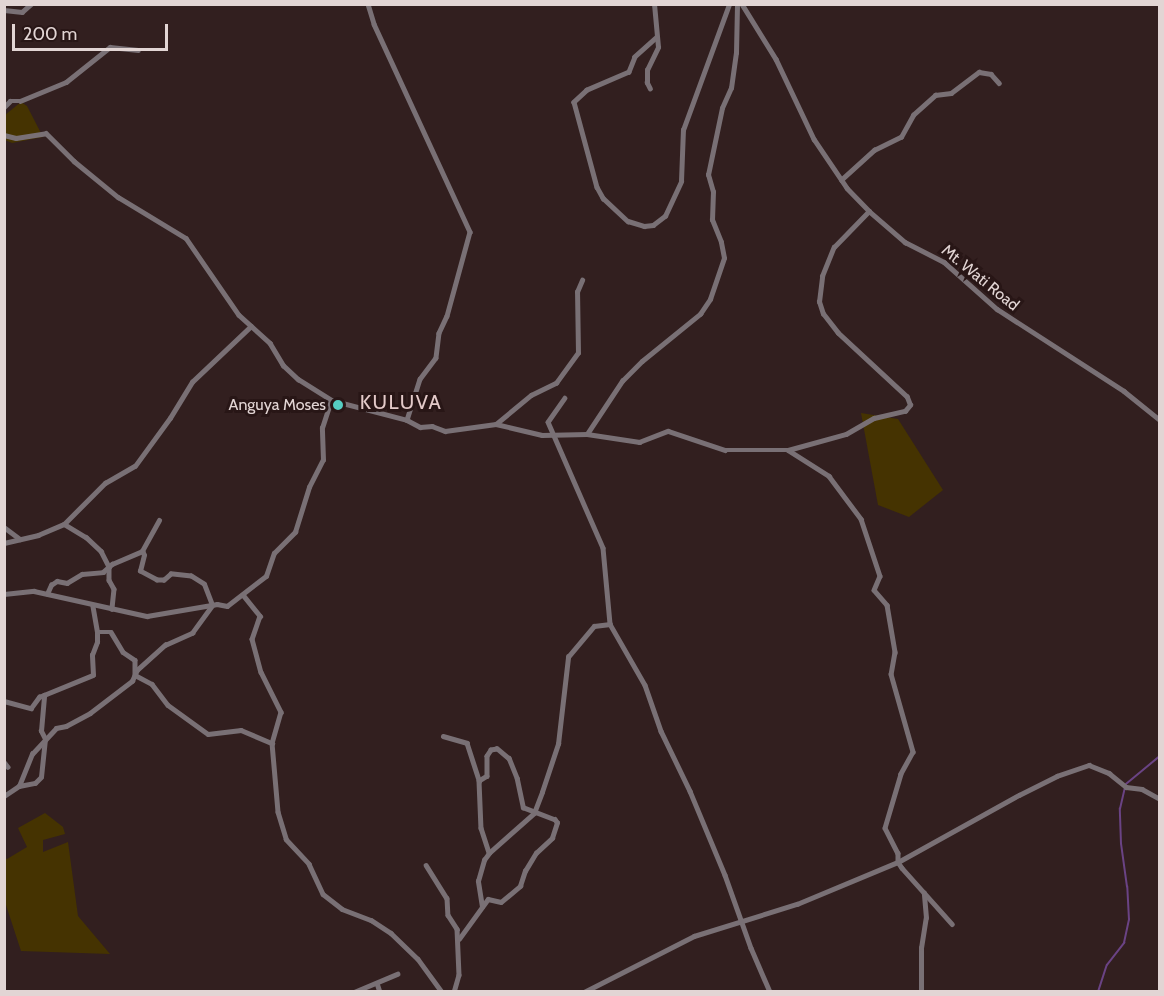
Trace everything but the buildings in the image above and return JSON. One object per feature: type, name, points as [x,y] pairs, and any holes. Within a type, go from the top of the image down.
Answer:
[{"type":"street","points":[[4,10],[22,12],[31,4]]},
{"type":"street","points":[[368,4],[382,43],[470,232],[447,316],[439,333],[436,358],[420,379],[407,420]]},
{"type":"street","points":[[650,89],[647,70],[658,47],[654,4]]},
{"type":"street","points":[[657,37],[634,57],[629,72],[587,90],[574,102],[597,187],[603,198],[628,221],[644,226],[653,225],[665,216],[681,182],[683,130],[729,4]]},
{"type":"street","points":[[587,434],[622,381],[648,356],[700,314],[710,299],[724,258],[721,242],[712,220],[713,192],[708,175],[722,108],[731,88],[736,53],[737,4]]},
{"type":"street","name":"Mt. Wati Road","points":[[742,4],[776,59],[814,139],[841,180],[869,211],[905,242],[944,262],[998,309],[1124,391],[1160,420]]},
{"type":"street","points":[[4,107],[10,101],[18,102],[66,82],[110,47],[138,50]]},
{"type":"street","points":[[841,180],[874,150],[901,137],[913,116],[935,95],[951,93],[980,72],[991,74],[999,83]]},
{"type":"street","points":[[4,135],[16,138],[46,133],[74,161],[118,197],[186,238],[234,308],[270,343],[289,372],[331,400],[407,420],[420,427],[432,426],[445,431],[496,424],[555,435],[587,434],[639,442],[668,431],[725,450],[788,450],[846,434],[874,418],[906,411],[909,407],[907,397],[838,333],[823,314],[819,302],[822,276],[834,248],[869,211]]},
{"type":"street","points":[[496,424],[531,395],[556,383],[578,352],[577,292],[582,280]]},
{"type":"street","points":[[4,543],[64,524],[105,483],[135,466],[170,418],[192,382],[251,326]]},
{"type":"street","points":[[565,398],[548,422],[603,548],[610,624],[645,685],[661,731],[699,810],[770,992]]},
{"type":"street","points":[[4,594],[34,591],[147,616],[212,605],[228,606],[244,596],[266,576],[274,553],[295,532],[309,487],[323,460],[322,428],[331,400]]},
{"type":"street","points":[[788,450],[829,476],[840,495],[859,513],[879,574],[873,590],[887,605],[895,652],[891,674],[913,752],[901,774],[885,828],[898,853],[898,862],[952,924]]},
{"type":"street","points":[[47,594],[51,585],[57,581],[68,583],[82,574],[103,572],[141,551],[159,520]]},
{"type":"street","points":[[64,524],[86,537],[101,552],[109,567],[109,580],[114,589],[112,609]]},
{"type":"street","points":[[4,527],[20,539]]},
{"type":"street","points":[[141,551],[144,555],[140,571],[157,580],[164,580],[171,573],[191,576],[204,584],[212,605]]},
{"type":"street","points":[[244,596],[260,616],[252,639],[261,672],[281,712],[272,743],[278,812],[283,833],[309,864],[318,887],[342,909],[371,920],[391,933],[418,959],[442,992]]},
{"type":"street","points":[[4,701],[32,708],[44,695],[93,675],[92,655],[97,632],[92,605]]},
{"type":"street","points":[[19,786],[32,753],[56,728],[66,726],[90,713],[132,681],[135,675],[165,645],[192,633],[212,605]]},
{"type":"street","points":[[482,907],[478,881],[480,870],[489,853],[534,813],[558,744],[568,657],[594,626],[610,624]]},
{"type":"street","points":[[97,632],[111,632],[123,652],[135,660],[135,675]]},
{"type":"street","points":[[135,675],[152,684],[168,705],[208,734],[241,730],[272,743]]},
{"type":"street","points":[[4,796],[19,786],[35,783],[41,777],[45,739],[41,731],[44,695]]},
{"type":"street","points":[[443,736],[466,742],[479,781],[481,828],[489,853]]},
{"type":"street","points":[[459,939],[488,899],[501,902],[518,889],[536,853],[552,838],[557,821],[523,808],[517,779],[509,759],[497,749],[492,750],[487,756],[487,776],[479,781]]},
{"type":"street","points":[[4,762],[8,767]]},
{"type":"street","points":[[584,992],[678,944],[797,904],[898,862],[1057,776],[1089,765],[1109,773],[1125,787],[1142,789],[1160,799]]},
{"type":"street","points":[[426,865],[449,902],[448,915],[455,923],[459,939],[459,975],[454,992]]},
{"type":"street","points":[[921,992],[921,948],[926,918],[924,893]]},
{"type":"street","points":[[354,992],[397,974]]},
{"type":"street","points":[[377,983],[380,992]]},
{"type":"shaded area","points":[[21,102],[27,106],[43,137],[12,143],[5,140],[5,115]]},
{"type":"shaded area","points":[[861,413],[898,419],[943,490],[909,517],[878,505]]},
{"type":"shaded area","points":[[45,813],[63,827],[65,834],[43,840],[43,852],[68,842],[78,916],[110,954],[21,951],[5,902],[5,858],[27,847],[18,828]]},
{"type":"waterway","points":[[1126,784],[1160,756]]},
{"type":"waterway","points":[[1098,992],[1107,965],[1124,943],[1129,920],[1121,844],[1120,809],[1125,788]]},
{"type":"place","name":"Anguya Moses","points":[[338,405]]},
{"type":"district","name":"KULUVA","points":[[401,402]]}]
